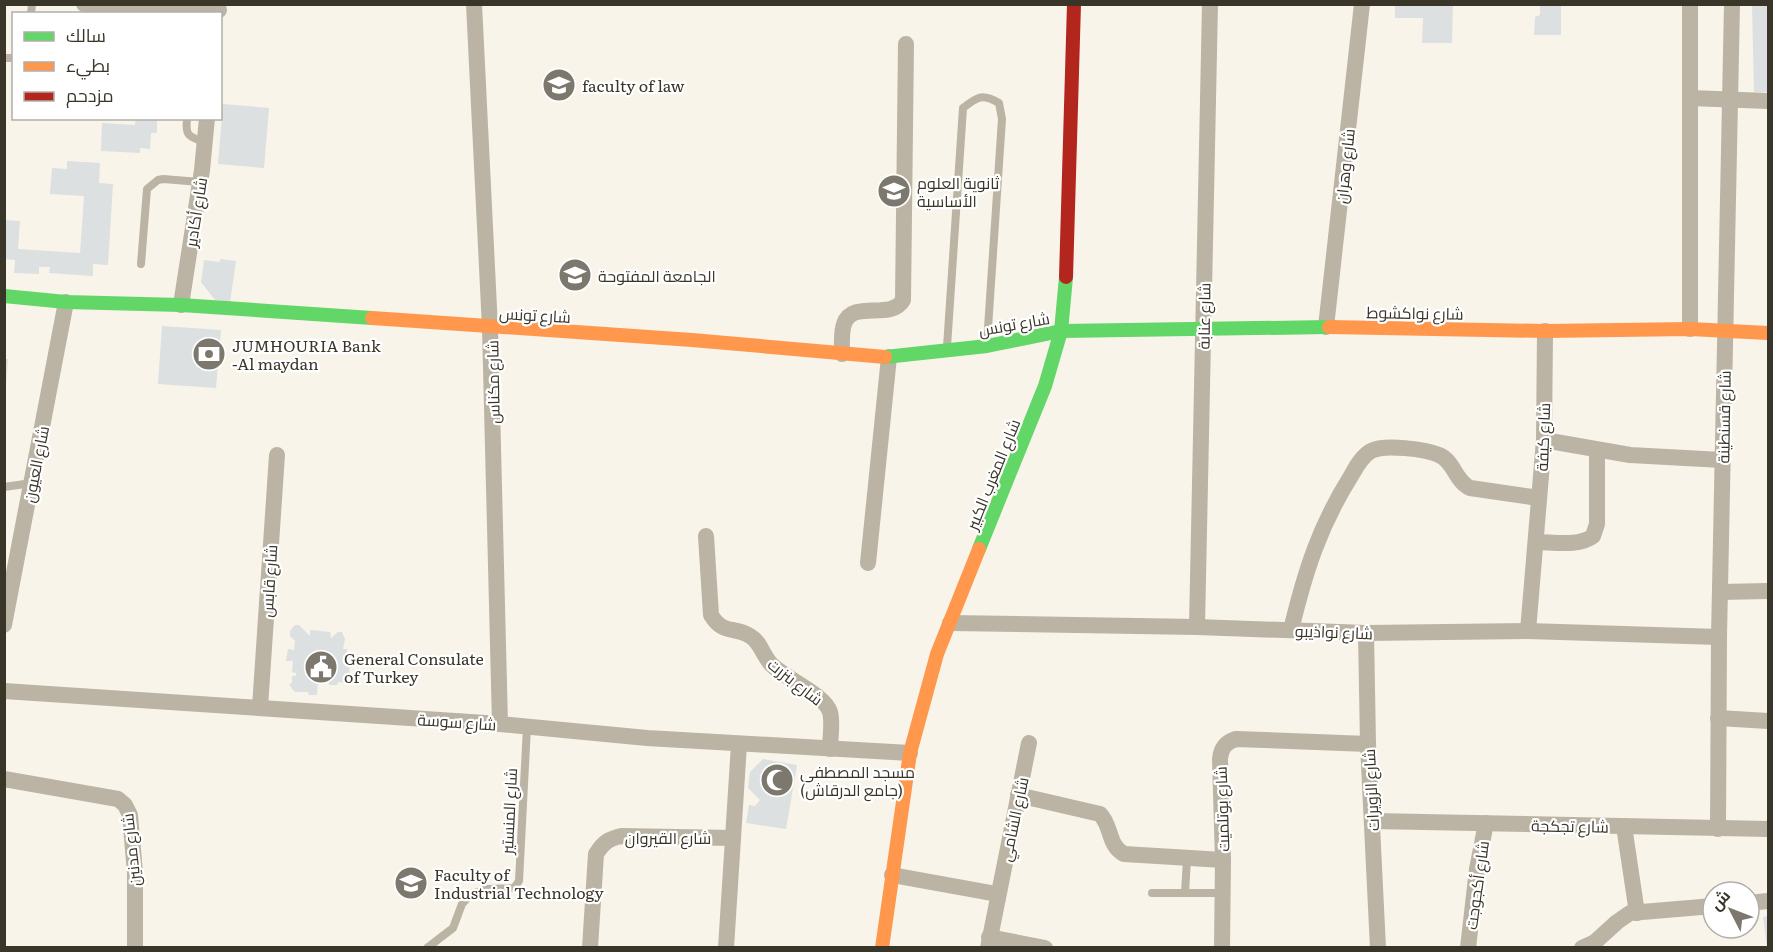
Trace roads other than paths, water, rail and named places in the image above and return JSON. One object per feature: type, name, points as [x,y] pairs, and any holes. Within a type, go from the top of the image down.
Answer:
[{"type":"street","points":[[84,4],[219,9]]},
{"type":"street","name":"شارع مكناس","points":[[474,4],[490,328],[500,724]]},
{"type":"street","name":"شارع المغرب الكبير","points":[[882,948],[910,753],[937,654],[1045,386],[1061,332],[1066,284],[1074,4]]},
{"type":"street","name":"شارع عنابة","points":[[1197,627],[1210,4]]},
{"type":"street","name":"شارع وهران","points":[[1326,327],[1362,4]]},
{"type":"street","points":[[1690,4],[1690,329]]},
{"type":"street","name":"شارع قسنطينة","points":[[1718,829],[1724,331],[1732,4]]},
{"type":"street","points":[[842,354],[844,323],[848,317],[855,312],[894,309],[903,300],[906,44]]},
{"type":"street","points":[[1690,98],[1768,101]]},
{"type":"street","name":"شارع أكادير","points":[[181,306],[200,182],[207,120]]},
{"type":"street","name":"شارع تونس","points":[[4,296],[66,302],[181,306],[693,340],[889,357],[987,346],[1061,332]]},
{"type":"street","name":"شارع العيون","points":[[5,625],[66,302]]},
{"type":"street","name":"شارع نواكشوط","points":[[1061,332],[1326,327],[1545,331],[1690,329],[1768,333]]},
{"type":"street","name":"شارع كيفة","points":[[1528,631],[1544,440],[1545,331]]},
{"type":"street","points":[[868,563],[889,357]]},
{"type":"street","points":[[1544,440],[1652,457],[1722,460]]},
{"type":"street","points":[[1291,630],[1305,574],[1326,521],[1353,472],[1370,452],[1386,447],[1436,454],[1448,461],[1461,483],[1470,488],[1539,498]]},
{"type":"street","points":[[1536,542],[1576,542],[1585,541],[1593,536],[1597,524],[1598,450]]},
{"type":"street","name":"شارع قابس","points":[[260,707],[277,455]]},
{"type":"street","name":"شارع بنزرت","points":[[706,537],[711,615],[716,624],[726,629],[745,632],[755,638],[766,659],[774,667],[825,702],[831,714],[830,749]]},
{"type":"street","points":[[1721,592],[1768,591]]},
{"type":"street","name":"شارع نواذيبو","points":[[950,624],[1197,627],[1366,633],[1528,631],[1719,638]]},
{"type":"street","name":"شارع الزويرات","points":[[1366,633],[1368,744],[1378,948]]},
{"type":"street","name":"شارع سوسة","points":[[4,692],[500,724],[647,738],[910,753]]},
{"type":"street","points":[[1718,718],[1768,721]]},
{"type":"street","name":"شارع بوتلميت","points":[[1222,948],[1223,860],[1220,759],[1225,744],[1232,740],[1244,739],[1368,744]]},
{"type":"street","name":"شارع الشامي","points":[[1029,743],[988,942],[1045,948]]},
{"type":"street","name":"شارع القيروان","points":[[726,948],[739,744]]},
{"type":"street","name":"شارع مدنين","points":[[4,779],[118,799],[125,805],[130,815],[135,873],[135,948]]},
{"type":"street","points":[[1018,795],[1100,814],[1107,823],[1114,846],[1124,854],[1223,860]]},
{"type":"street","name":"شارع تجكجة","points":[[1372,820],[1768,829]]},
{"type":"street","name":"شارع أكجوجت","points":[[1468,948],[1477,869],[1486,823]]},
{"type":"street","points":[[1624,826],[1637,913]]},
{"type":"street","name":"شارع القيروان","points":[[590,948],[596,854],[603,844],[611,838],[621,836],[733,838]]},
{"type":"street","points":[[892,875],[997,894]]},
{"type":"street","points":[[1582,948],[1595,942],[1626,915],[1701,907]]},
{"type":"lane","points":[[947,350],[963,108],[976,98],[988,97],[999,103],[1002,119],[987,346]]},
{"type":"lane","points":[[187,120],[185,131],[188,135],[204,142]]},
{"type":"lane","points":[[141,264],[147,189],[158,180],[163,179],[200,182]]},
{"type":"lane","points":[[4,487],[32,483]]},
{"type":"lane","name":"شارع المنستير","points":[[427,948],[453,928],[462,904],[471,894],[488,889],[514,888],[519,881],[527,727]]},
{"type":"lane","points":[[1185,893],[1187,859]]},
{"type":"lane","points":[[1152,892],[1223,893]]},
{"type":"place","name":"faculty of law","points":[[559,85]]},
{"type":"place","name":"ثانوية العلوم الأساسية","points":[[894,191]]},
{"type":"place","name":"الجامعة المفتوحة","points":[[575,275]]},
{"type":"place","name":"JUMHOURIA Bank -Al maydan","points":[[209,354]]},
{"type":"place","name":"General Consulate of Turkey","points":[[321,667]]},
{"type":"place","name":"مسجد المصطفى (جامع الدرقاش)","points":[[777,780]]},
{"type":"place","name":"Faculty of Industrial Technology","points":[[411,883]]}]
